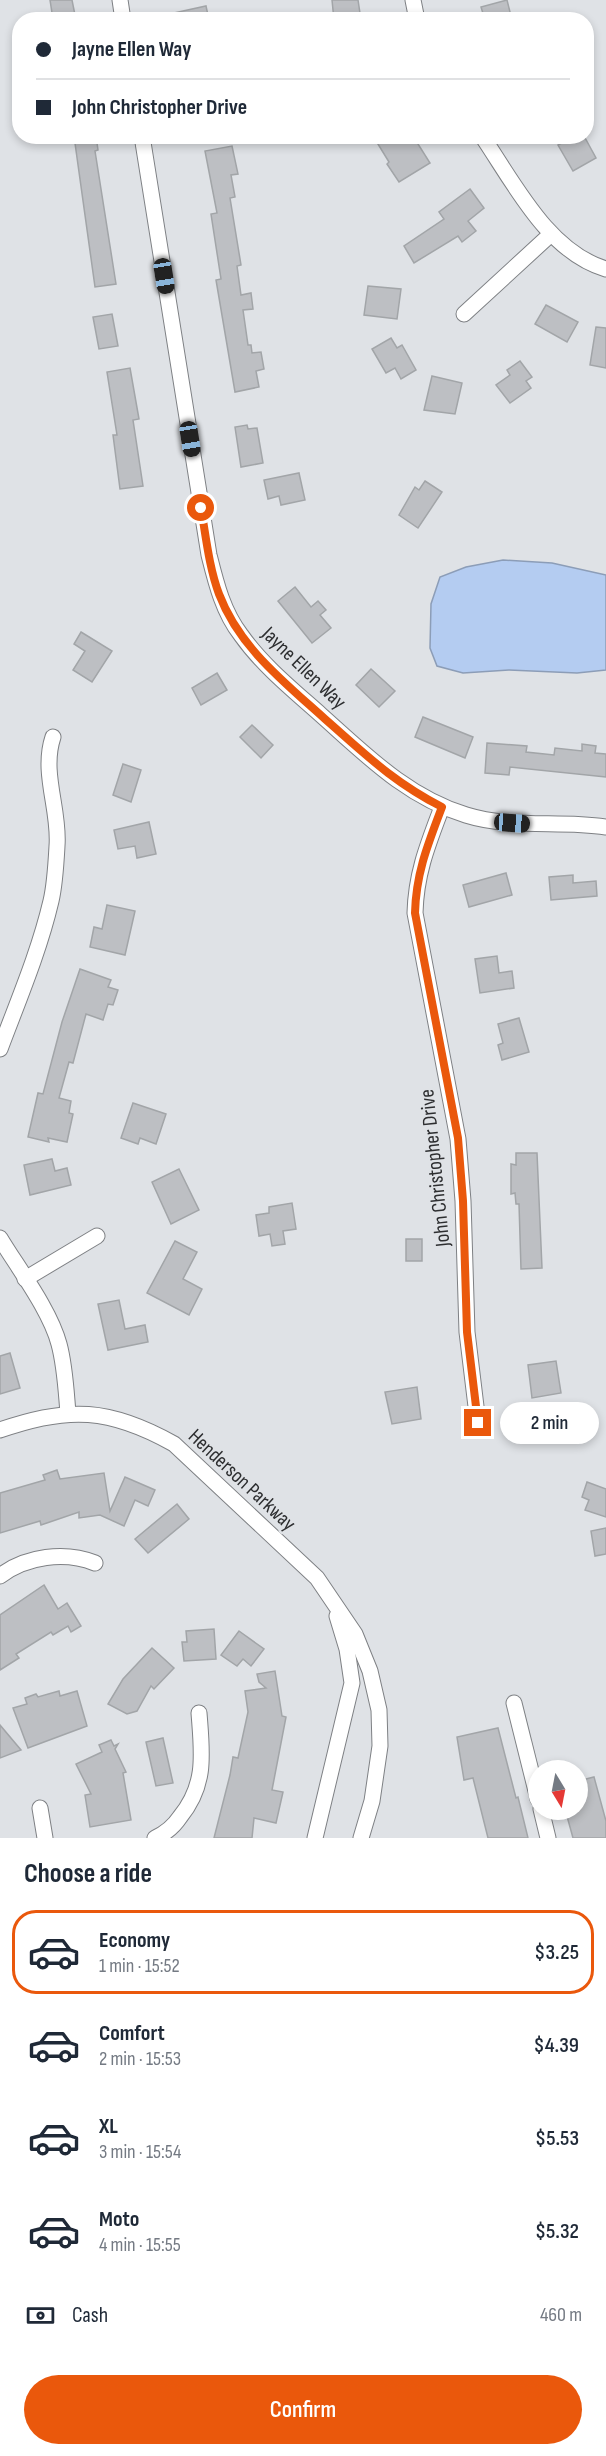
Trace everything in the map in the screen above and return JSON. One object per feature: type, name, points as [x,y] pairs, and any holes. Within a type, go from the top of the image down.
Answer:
[{"type":"street","name":"Jayne Ellen Way","points":[[143,144],[209,555],[219,594],[239,633],[267,667],[386,774],[411,791],[442,807],[468,816],[498,822],[580,823],[606,827]]},
{"type":"street","points":[[488,144],[551,234],[584,260],[606,270]]},
{"type":"street","points":[[464,314],[551,234]]},
{"type":"street","points":[[0,1049],[41,938],[51,899],[57,844],[55,808],[47,763],[53,737]]},
{"type":"street","name":"John Christopher Drive","points":[[442,807],[420,866],[415,890],[415,913],[458,1138],[463,1201],[467,1332],[478,1423]]},
{"type":"street","points":[[25,1279],[97,1236]]},
{"type":"street","points":[[0,1238],[49,1319],[58,1342],[64,1365],[68,1413]]},
{"type":"street","name":"Henderson Parkway","points":[[0,1430],[35,1419],[68,1413],[95,1414],[124,1420],[148,1429],[174,1444],[316,1578],[355,1634],[370,1671],[378,1710],[380,1746],[378,1774],[361,1838]]},
{"type":"street","points":[[0,1576],[34,1559],[68,1555],[95,1563]]},
{"type":"street","name":"Henderson Parkway","points":[[315,1838],[352,1683],[347,1649],[332,1599]]},
{"type":"street","points":[[514,1703],[528,1760]]},
{"type":"street","points":[[154,1838],[176,1823],[190,1805],[200,1780],[202,1759],[199,1713]]},
{"type":"street","points":[[40,1808],[45,1838]]},
{"type":"street","points":[[544,1820],[548,1838]]},
{"type":"water","points":[[503,560],[552,563],[606,575],[606,670],[577,673],[509,670],[463,673],[437,666],[430,648],[431,604],[440,577],[466,567]]},
{"type":"building","points":[[50,0],[72,0],[74,12],[52,12]]},
{"type":"building","points":[[332,0],[358,0],[360,12],[333,12]]},
{"type":"building","points":[[507,0],[510,12],[483,12],[481,7]]},
{"type":"building","points":[[206,6],[207,12],[178,12]]},
{"type":"building","points":[[75,144],[97,144],[98,150],[95,151],[116,284],[95,287]]},
{"type":"building","points":[[378,144],[418,144],[430,163],[399,182],[387,164],[389,162]]},
{"type":"building","points":[[588,144],[596,158],[573,171],[558,145]]},
{"type":"building","points":[[232,146],[238,174],[231,175],[235,197],[230,198],[241,265],[237,266],[241,295],[251,293],[253,309],[243,310],[248,345],[251,345],[252,353],[261,352],[264,369],[256,371],[259,387],[235,392],[216,280],[221,279],[211,214],[217,213],[205,151]]},
{"type":"building","points":[[470,189],[484,208],[468,221],[476,231],[462,242],[458,236],[414,263],[404,246],[444,219],[439,212]]},
{"type":"building","points":[[368,286],[401,289],[397,319],[364,315]]},
{"type":"building","points":[[546,305],[578,322],[567,342],[535,324]]},
{"type":"building","points":[[112,314],[118,346],[99,349],[93,317]]},
{"type":"building","points":[[596,327],[606,328],[606,368],[590,365]]},
{"type":"building","points":[[391,338],[397,348],[402,345],[416,370],[401,379],[395,368],[386,373],[372,349]]},
{"type":"building","points":[[520,361],[532,377],[526,381],[531,388],[510,403],[496,385],[510,375],[507,370]]},
{"type":"building","points":[[130,368],[139,419],[133,420],[143,486],[120,489],[113,435],[117,435],[107,372]]},
{"type":"building","points":[[432,376],[462,383],[455,414],[424,410]]},
{"type":"building","points":[[247,425],[248,429],[257,428],[263,463],[241,467],[235,427]]},
{"type":"building","points":[[299,473],[305,500],[281,505],[279,496],[268,499],[264,480]]},
{"type":"building","points":[[425,481],[442,492],[418,528],[399,515],[415,487],[419,490]]},
{"type":"building","points":[[295,587],[311,607],[318,601],[326,610],[320,615],[331,628],[312,643],[278,601]]},
{"type":"building","points":[[81,632],[112,651],[92,682],[73,670],[85,651],[74,644]]},
{"type":"building","points":[[371,669],[395,691],[379,707],[356,685]]},
{"type":"building","points":[[217,673],[227,690],[201,705],[192,688]]},
{"type":"building","points":[[423,717],[473,737],[465,758],[415,737]]},
{"type":"building","points":[[252,725],[273,745],[261,758],[240,737]]},
{"type":"building","points":[[487,743],[527,746],[526,752],[554,755],[555,748],[582,751],[582,744],[596,746],[595,753],[606,754],[606,777],[510,767],[509,775],[485,773]]},
{"type":"building","points":[[123,764],[141,770],[131,802],[113,795]]},
{"type":"building","points":[[149,822],[156,854],[137,858],[135,846],[118,849],[114,830]]},
{"type":"building","points":[[506,873],[512,895],[469,907],[463,885]]},
{"type":"building","points":[[573,875],[573,883],[596,881],[597,896],[551,900],[549,877]]},
{"type":"building","points":[[107,905],[135,911],[125,955],[90,947],[94,927],[102,929]]},
{"type":"building","points":[[497,956],[499,973],[512,971],[514,988],[480,993],[475,959]]},
{"type":"building","points":[[80,969],[111,980],[108,987],[118,990],[113,1005],[108,1004],[103,1020],[86,1014],[73,1063],[69,1062],[59,1098],[71,1101],[69,1113],[73,1114],[67,1142],[48,1138],[49,1142],[28,1137],[38,1093],[43,1094],[62,1022]]},
{"type":"building","points":[[519,1018],[529,1052],[502,1060],[498,1045],[503,1043],[498,1024]]},
{"type":"building","points":[[133,1103],[166,1114],[156,1144],[140,1138],[138,1144],[121,1138]]},
{"type":"building","points":[[516,1153],[537,1153],[542,1268],[521,1269],[519,1204],[516,1204],[515,1193],[511,1194],[511,1164],[516,1165]]},
{"type":"building","points":[[52,1159],[55,1171],[67,1168],[71,1185],[30,1195],[24,1165]]},
{"type":"building","points":[[179,1169],[199,1210],[171,1224],[152,1182]]},
{"type":"building","points":[[292,1203],[296,1229],[283,1231],[285,1244],[272,1246],[270,1234],[259,1236],[256,1215],[269,1213],[269,1207]]},
{"type":"building","points":[[406,1239],[422,1239],[422,1261],[406,1261]]},
{"type":"building","points":[[175,1241],[197,1252],[183,1279],[202,1289],[189,1315],[147,1293]]},
{"type":"building","points":[[119,1300],[125,1329],[145,1325],[148,1342],[108,1350],[98,1304]]},
{"type":"building","points":[[10,1353],[20,1388],[0,1394],[0,1356]]},
{"type":"building","points":[[556,1361],[561,1393],[532,1398],[528,1365]]},
{"type":"building","points":[[417,1387],[421,1419],[392,1424],[385,1392]]},
{"type":"building","points":[[57,1470],[60,1479],[104,1473],[110,1511],[125,1477],[155,1490],[148,1506],[135,1500],[124,1526],[100,1515],[79,1518],[79,1512],[41,1525],[40,1521],[0,1533],[0,1493],[45,1480],[43,1475]]},
{"type":"building","points":[[587,1482],[606,1489],[606,1517],[585,1510],[589,1500],[582,1497]]},
{"type":"building","points":[[177,1504],[189,1519],[148,1553],[135,1539]]},
{"type":"building","points":[[606,1528],[606,1554],[595,1556],[591,1531]]},
{"type":"building","points":[[44,1585],[58,1609],[67,1603],[81,1626],[71,1632],[68,1626],[53,1635],[51,1632],[16,1654],[19,1658],[0,1670],[0,1615]]},
{"type":"building","points":[[214,1629],[216,1659],[184,1661],[182,1642],[187,1642],[186,1631]]},
{"type":"building","points":[[239,1631],[264,1649],[251,1666],[243,1659],[237,1666],[221,1655]]},
{"type":"building","points":[[152,1648],[174,1668],[154,1689],[151,1686],[137,1711],[127,1714],[108,1704],[123,1679]]},
{"type":"building","points":[[275,1671],[282,1716],[286,1717],[272,1790],[283,1792],[276,1823],[254,1818],[252,1838],[214,1838],[233,1757],[238,1758],[248,1712],[245,1691],[266,1688],[259,1682],[257,1674]]},
{"type":"building","points":[[59,1691],[60,1696],[77,1691],[87,1726],[28,1748],[13,1708],[27,1704],[25,1698]]},
{"type":"building","points":[[0,1725],[21,1750],[0,1758]]},
{"type":"building","points":[[498,1728],[528,1838],[488,1838],[473,1778],[464,1780],[457,1737]]},
{"type":"building","points":[[163,1738],[173,1783],[156,1786],[146,1742]]},
{"type":"building","points":[[111,1740],[114,1746],[118,1744],[115,1749],[126,1772],[123,1773],[131,1820],[90,1827],[85,1795],[91,1794],[76,1764],[102,1752],[99,1745]]},
{"type":"building","points":[[594,1777],[606,1821],[606,1838],[573,1838],[568,1820],[588,1820],[588,1778]]},
{"type":"route","points":[[201,508],[219,594],[239,633],[267,667],[386,774],[411,791],[442,807],[420,866],[415,890],[415,913],[417,934],[450,1088],[458,1138],[463,1201],[467,1332],[478,1423]]}]
